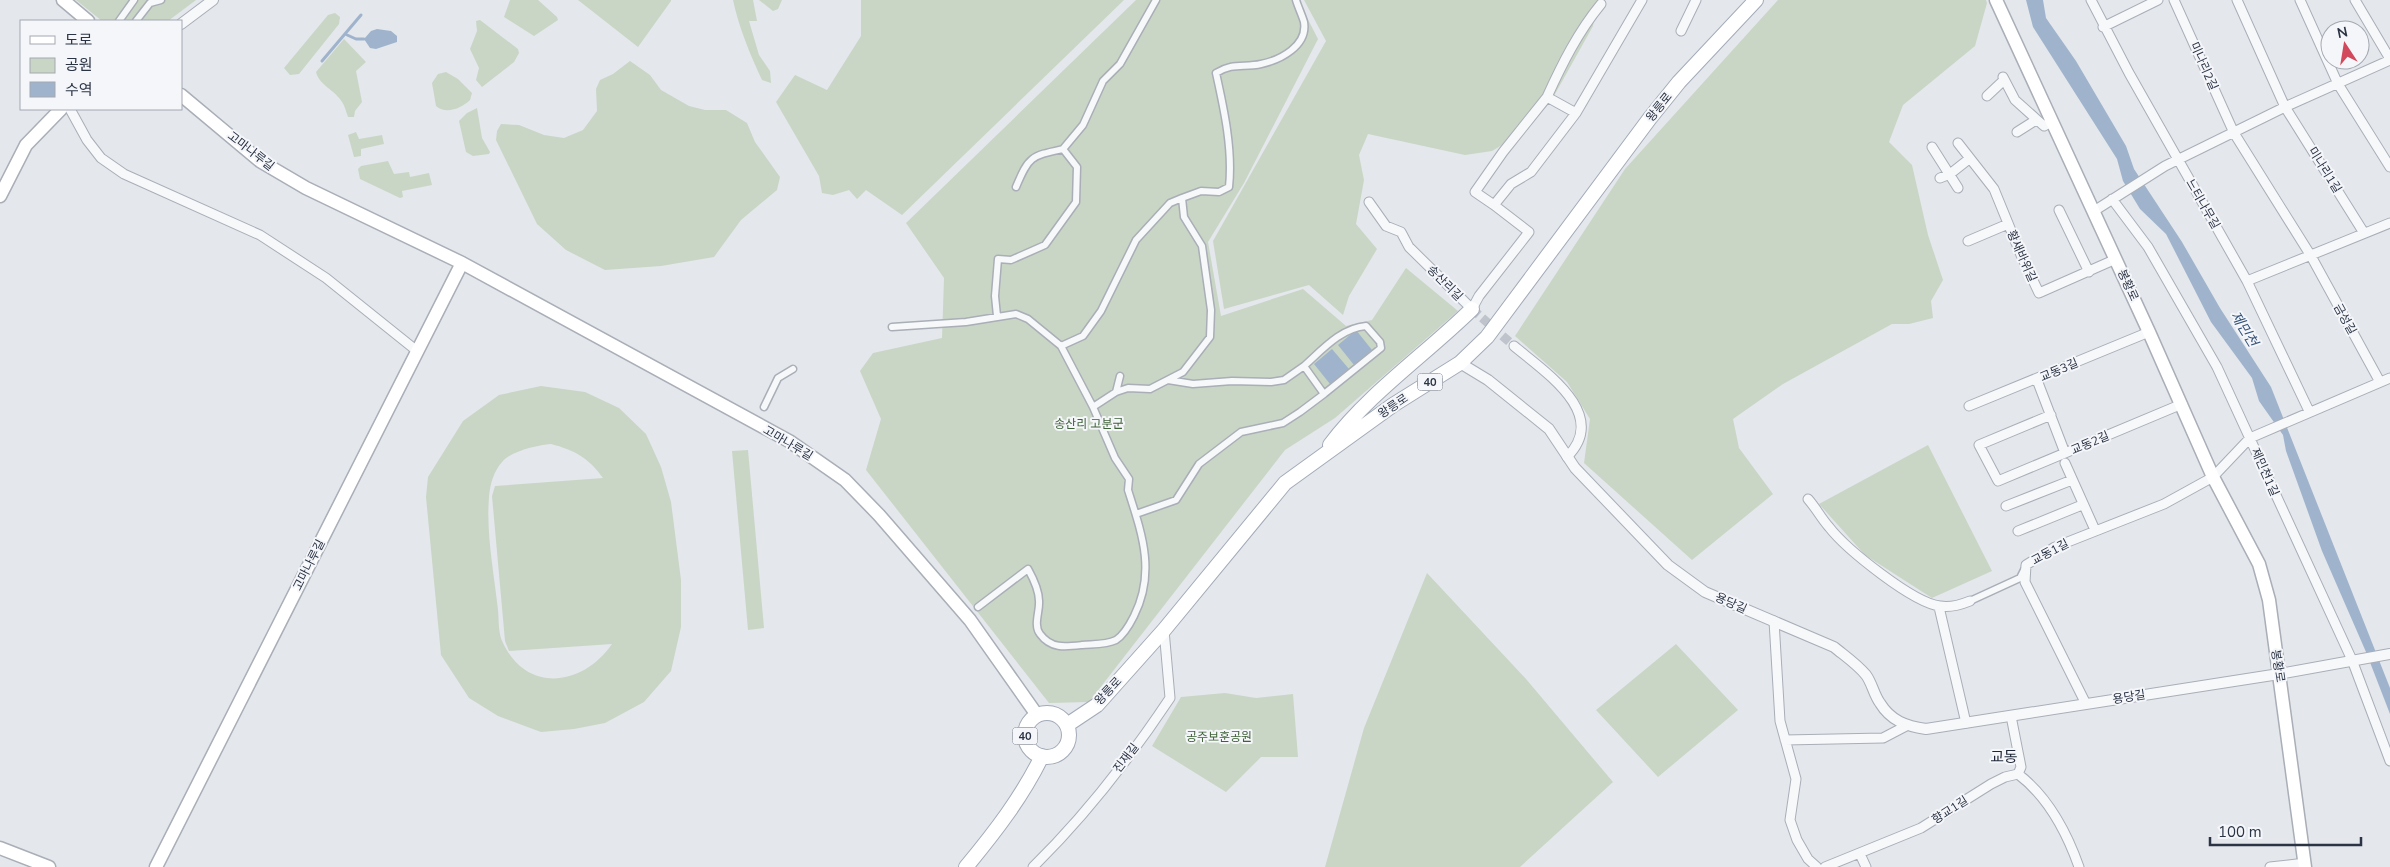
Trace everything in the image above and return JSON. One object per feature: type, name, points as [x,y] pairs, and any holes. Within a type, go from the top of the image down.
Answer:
[{"type":"main road","points":[[63,0],[87,20]]},
{"type":"main road","name":"왕릉로","points":[[1067,726],[1097,705],[1164,630],[1285,483],[1393,405],[1460,364],[1487,337],[1650,118],[1679,82],[1756,0]]},
{"type":"main road","name":"봉황로","points":[[1996,0],[2182,404],[2213,477],[2259,564],[2269,600],[2305,865]]},
{"type":"main road","name":"고마나루길","points":[[182,96],[260,161],[306,188],[462,263],[789,441],[845,480],[879,515],[970,620],[1037,715]]},
{"type":"main road","points":[[0,196],[26,145],[60,110]]},
{"type":"main road","name":"고마나루길","points":[[156,867],[462,263]]},
{"type":"main road","points":[[1321,457],[1344,426],[1374,396],[1445,336],[1472,309]]},
{"type":"main road","name":"40","points":[[1044,712],[1057,715],[1067,726],[1069,733],[1065,747],[1053,756],[1042,756],[1032,751],[1025,739],[1027,725],[1037,715],[1044,712]]},
{"type":"main road","name":"40","points":[[966,867],[998,828],[1028,785],[1042,756]]},
{"type":"main road","points":[[0,848],[48,867]]},
{"type":"street","points":[[120,20],[134,0]]},
{"type":"street","points":[[137,20],[150,2],[161,0]]},
{"type":"street","points":[[182,23],[213,0]]},
{"type":"street","points":[[1016,186],[1026,164],[1040,154],[1063,149],[1083,126],[1104,80],[1120,64],[1156,0]]},
{"type":"street","points":[[1061,346],[1083,336],[1100,311],[1136,240],[1170,203],[1201,191],[1219,192],[1229,187],[1230,173],[1227,138],[1216,73],[1224,68],[1238,64],[1260,64],[1289,54],[1302,36],[1304,24],[1296,0]]},
{"type":"street","points":[[1494,205],[1511,184],[1531,172],[1576,113],[1642,0]]},
{"type":"street","points":[[1681,31],[1696,0]]},
{"type":"street","name":"느티나무길","points":[[2091,0],[2103,27],[2247,280],[2309,411]]},
{"type":"street","points":[[2103,27],[2158,0]]},
{"type":"street","name":"미나리2길","points":[[2174,0],[2234,133]]},
{"type":"street","points":[[2237,0],[2285,108]]},
{"type":"street","points":[[2300,0],[2338,84],[2390,167]]},
{"type":"street","points":[[2094,212],[2112,198],[2166,166],[2390,59],[2355,0]]},
{"type":"street","points":[[1472,309],[1479,296],[1529,232],[1475,192],[1503,152],[1547,97],[1560,68],[1589,19],[1601,4]]},
{"type":"street","points":[[1987,96],[2004,79],[2015,100],[2036,120],[2044,126],[2051,122]]},
{"type":"street","points":[[1547,97],[1576,113]]},
{"type":"street","name":"미나리1길","points":[[2285,108],[2364,233]]},
{"type":"street","points":[[71,110],[87,140],[101,158],[124,174],[260,235],[326,278],[417,351]]},
{"type":"street","points":[[2017,132],[2036,120]]},
{"type":"street","points":[[2234,133],[2311,256]]},
{"type":"street","name":"황새바위길","points":[[1958,143],[1994,190],[2039,293],[2116,259]]},
{"type":"street","points":[[1932,147],[1958,188]]},
{"type":"street","points":[[997,316],[995,296],[998,259],[1011,260],[1045,245],[1076,202],[1077,167],[1063,149]]},
{"type":"street","points":[[1940,178],[1950,174],[1970,160]]},
{"type":"street","points":[[1093,407],[1116,392],[1128,388],[1150,389],[1183,372],[1210,337],[1211,310],[1202,246],[1184,217],[1182,198]]},
{"type":"street","name":"제민천1길","points":[[2112,198],[2148,247],[2217,367],[2352,660],[2390,761]]},
{"type":"street","name":"송산리길","points":[[1369,202],[1386,226],[1401,232],[1409,247],[1472,309]]},
{"type":"street","points":[[2059,210],[2089,272]]},
{"type":"street","points":[[2247,280],[2390,223]]},
{"type":"street","name":"황새바위길","points":[[1968,241],[2008,224]]},
{"type":"street","name":"금성길","points":[[2311,256],[2380,382]]},
{"type":"street","points":[[892,327],[966,322],[1016,314],[1028,319],[1061,346],[1093,407],[1115,458],[1129,479],[1128,490],[1145,552],[1146,578],[1143,598],[1129,626],[1116,640],[1067,647],[1052,646],[1039,633],[1037,622],[1039,600],[1034,580],[1028,569],[978,607]]},
{"type":"street","points":[[1136,514],[1176,500],[1199,464],[1241,432],[1282,423],[1324,394],[1381,348],[1380,342],[1366,326],[1357,327],[1340,335],[1304,366],[1284,380],[1193,384],[1168,380]]},
{"type":"street","name":"교동3길","points":[[1969,406],[2037,380],[2149,332]]},
{"type":"street","points":[[1514,346],[1572,398],[1580,416],[1582,431],[1577,446],[1567,457]]},
{"type":"street","name":"용당길","points":[[1460,364],[1488,380],[1550,429],[1574,468],[1668,565],[1705,592],[1834,647],[1852,660],[1868,677],[1880,704],[1894,719],[1906,726],[1926,730],[2279,674],[2390,654]]},
{"type":"street","points":[[1304,366],[1324,394]]},
{"type":"street","points":[[764,407],[778,378],[793,370]]},
{"type":"street","points":[[1116,392],[1120,376]]},
{"type":"street","points":[[2213,477],[2250,438],[2309,411],[2390,378]]},
{"type":"street","points":[[2037,380],[2051,415],[2072,480],[2094,530]]},
{"type":"street","name":"교동2길","points":[[2051,415],[1979,445],[1998,482],[2065,458],[2182,404]]},
{"type":"street","name":"교동1길","points":[[2086,704],[2025,582],[2026,565],[2054,547],[2164,504],[2213,477]]},
{"type":"street","points":[[2006,506],[2072,480]]},
{"type":"street","points":[[1808,499],[1828,526],[1864,562],[1921,598],[1939,606],[1958,606],[2020,578],[2026,565]]},
{"type":"street","points":[[2018,531],[2082,504]]},
{"type":"street","points":[[1939,606],[1966,723]]},
{"type":"street","points":[[1774,621],[1780,721],[1796,779],[1790,820],[1797,840],[1808,859],[1817,867]]},
{"type":"street","name":"진재길","points":[[1034,867],[1068,833],[1127,758],[1170,698],[1164,630]]},
{"type":"street","points":[[2012,716],[2021,767],[2018,774],[2028,782],[2053,813],[2079,867]]},
{"type":"street","points":[[1785,740],[1883,738],[1906,726]]},
{"type":"street","name":"향교1길","points":[[1825,867],[1921,828],[1991,784],[2005,777],[2018,774]]},
{"type":"street","points":[[1860,854],[1866,867]]},
{"type":"street","points":[[2270,867],[2305,865]]},
{"type":"green space","points":[[76,0],[196,0],[169,20],[101,20]]},
{"type":"green space","points":[[510,0],[538,0],[558,20],[534,36],[504,17]]},
{"type":"green space","points":[[578,0],[671,0],[671,1],[638,47]]},
{"type":"green space","points":[[733,0],[753,0],[757,21],[749,21],[759,55],[770,71],[771,83],[762,80],[745,41]]},
{"type":"green space","points":[[759,0],[782,0],[778,9],[773,11]]},
{"type":"green space","points":[[861,0],[1124,0],[902,215],[866,190],[857,199],[849,190],[833,195],[822,193],[819,176],[776,102],[795,75],[827,90],[861,36]]},
{"type":"green space","name":"송산리 고분군","points":[[1136,0],[1298,0],[1318,39],[1244,183],[1208,242],[1221,316],[1303,289],[1346,326],[1372,320],[1406,268],[1458,311],[1335,418],[1285,450],[1089,702],[1049,703],[866,470],[881,419],[860,371],[873,353],[942,338],[944,278],[906,223]]},
{"type":"green space","points":[[1304,0],[1597,0],[1593,26],[1550,103],[1512,139],[1492,151],[1465,155],[1368,134],[1359,155],[1364,180],[1356,224],[1377,249],[1349,296],[1343,315],[1309,285],[1224,309],[1213,241],[1326,41]]},
{"type":"green space","points":[[1778,0],[1986,0],[1987,3],[1975,46],[1903,105],[1889,142],[1912,165],[1928,235],[1943,280],[1931,301],[1933,318],[1909,324],[1892,324],[1783,384],[1733,419],[1739,448],[1773,494],[1692,560],[1584,463],[1590,419],[1567,382],[1515,336],[1625,169]]},
{"type":"green space","points":[[335,13],[340,17],[339,24],[299,74],[290,75],[284,68],[328,15]]},
{"type":"green space","points":[[480,20],[518,49],[519,53],[514,62],[482,87],[476,80],[479,68],[470,49],[477,31],[476,21]]},
{"type":"green space","points":[[344,39],[366,62],[356,71],[362,102],[355,111],[354,117],[348,117],[342,102],[320,80],[316,72]]},
{"type":"green space","points":[[630,61],[650,75],[661,90],[689,106],[705,110],[726,110],[747,123],[755,142],[780,177],[777,190],[741,220],[714,257],[661,266],[605,270],[566,250],[537,224],[496,140],[497,131],[501,124],[519,125],[544,135],[564,138],[583,130],[597,111],[596,89],[600,80],[613,74]]},
{"type":"green space","points":[[446,72],[458,79],[472,93],[467,103],[449,110],[440,109],[436,106],[432,83],[438,74]]},
{"type":"green space","points":[[477,108],[482,138],[490,152],[489,154],[473,156],[466,152],[459,121],[467,113]]},
{"type":"green space","points":[[356,132],[359,139],[382,135],[384,144],[361,149],[361,156],[354,157],[348,135]]},
{"type":"green space","points":[[388,161],[394,174],[409,172],[410,177],[429,173],[432,185],[402,191],[403,197],[400,198],[360,179],[358,169],[361,166]]},
{"type":"green space","points":[[541,386],[585,392],[619,408],[646,434],[661,467],[671,502],[681,580],[681,627],[671,671],[644,702],[605,723],[574,729],[541,732],[498,716],[469,698],[441,655],[426,497],[428,477],[463,421],[499,395]],"holes":[[[551,444],[574,452],[586,460],[603,478],[495,486],[492,496],[505,641],[509,651],[612,644],[600,658],[586,669],[571,676],[556,678],[540,677],[526,671],[513,659],[501,639],[488,511],[493,478],[497,469],[506,458],[525,449]]]},
{"type":"green space","points":[[1928,445],[1992,571],[1932,598],[1865,555],[1819,504]]},
{"type":"green space","points":[[748,450],[764,628],[748,630],[732,451]]},
{"type":"green space","points":[[1427,573],[1526,679],[1613,782],[1520,867],[1325,867],[1364,728]]},
{"type":"green space","points":[[1676,644],[1738,710],[1658,777],[1596,710]]},
{"type":"green space","name":"공주보훈공원","points":[[1225,693],[1256,698],[1293,694],[1298,757],[1261,757],[1226,792],[1152,746],[1181,697]]},
{"type":"water","name":"제민천","points":[[2026,0],[2043,0],[2046,18],[2076,61],[2126,146],[2134,169],[2182,242],[2220,308],[2271,387],[2390,688],[2390,714],[2366,652],[2322,551],[2286,451],[2283,435],[2259,401],[2252,378],[2211,322],[2166,234],[2140,209],[2123,181],[2117,159],[2033,27]]},
{"type":"water","points":[[377,29],[391,31],[397,36],[397,42],[376,49],[370,48],[364,39],[371,31]]},
{"type":"water","points":[[1356,330],[1372,350],[1354,365],[1338,345]]},
{"type":"water","points":[[1332,349],[1349,369],[1330,384],[1314,364]]},
{"type":"waterway","points":[[322,61],[361,15]]},
{"type":"waterway","points":[[345,34],[356,39],[364,39]]},
{"type":"tunnel","points":[[1472,309],[1514,346]]},
{"type":"district","name":"교동","points":[[2004,757]]}]
